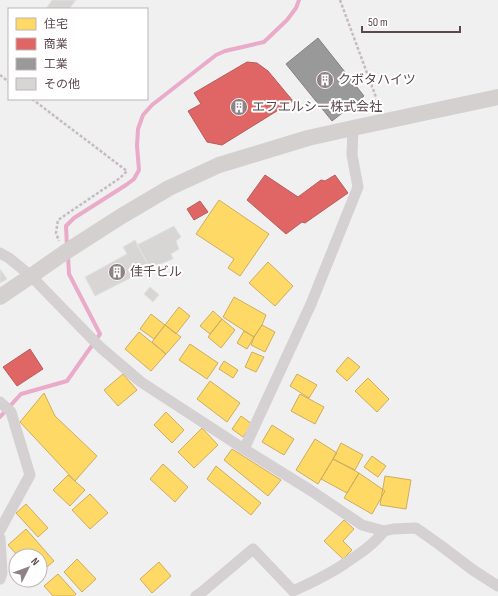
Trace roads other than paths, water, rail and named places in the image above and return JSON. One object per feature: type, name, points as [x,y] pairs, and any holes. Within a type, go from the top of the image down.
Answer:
[{"type":"street","points":[[0,297],[84,240],[169,188],[219,165],[308,138],[498,97]]},
{"type":"street","points":[[244,449],[311,304],[358,187],[352,155],[353,128]]},
{"type":"street","points":[[0,254],[9,258],[31,276],[100,347],[141,382],[362,525],[384,531],[416,528],[473,570],[498,586]]},
{"type":"street","points":[[0,402],[11,412],[30,474],[0,530]]},
{"type":"street","points":[[196,596],[253,549],[294,591],[311,584],[353,558],[378,539],[384,531]]},
{"type":"street","points":[[0,538],[2,573],[0,579]]},
{"type":"waterway","points":[[67,247],[66,226],[74,218],[134,179],[139,170],[137,146],[138,129],[143,115],[152,105],[216,55],[225,51],[264,42],[287,20],[296,8],[299,0]]},
{"type":"waterway","points":[[0,417],[21,394],[67,381],[100,334],[69,274],[68,256]]},
{"type":"place","name":"クボタハイツ","points":[[325,80]]},
{"type":"place","name":"エフエルシー株式会社","points":[[239,107]]},
{"type":"place","name":"佳千ビル","points":[[117,272]]}]
